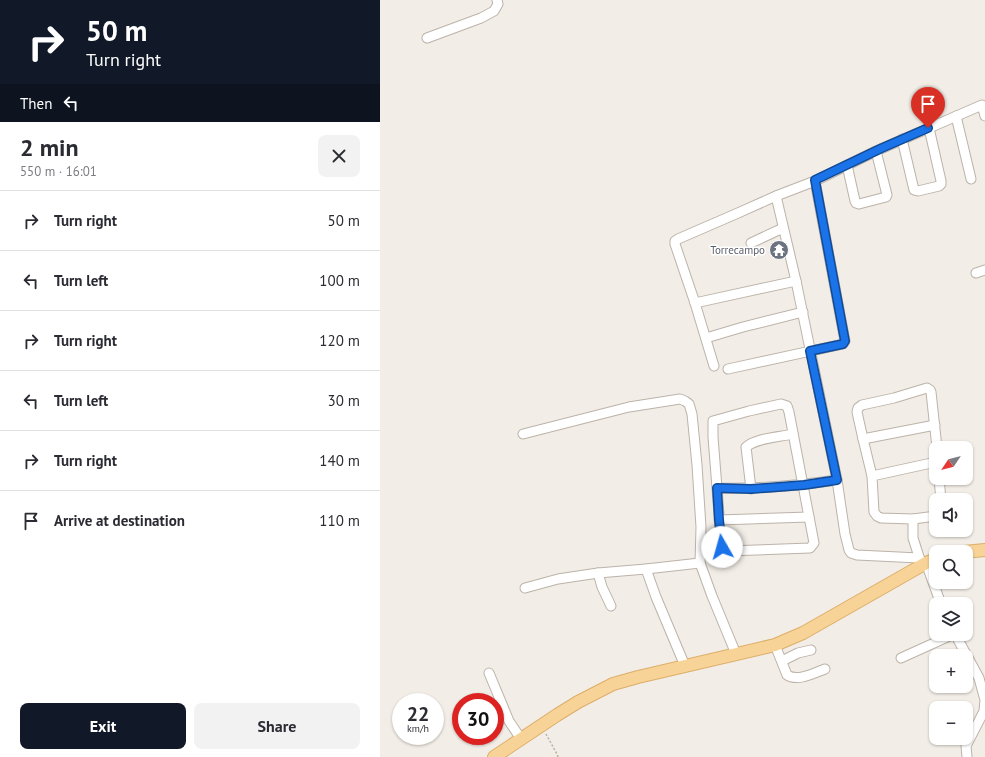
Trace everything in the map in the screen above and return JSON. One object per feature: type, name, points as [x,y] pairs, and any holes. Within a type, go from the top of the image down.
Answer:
[{"type":"main road","points":[[973,551],[985,550]]},
{"type":"main road","points":[[494,757],[539,726],[600,690],[622,681],[775,645],[803,633],[926,562]]},
{"type":"street","points":[[427,38],[481,18],[494,11],[498,4],[497,0]]},
{"type":"street","points":[[714,366],[675,241],[983,104],[985,116]]},
{"type":"street","points":[[956,116],[971,180]]},
{"type":"street","points":[[902,140],[914,190],[918,191],[938,186],[941,184],[941,181],[928,128]]},
{"type":"street","points":[[847,165],[856,203],[859,204],[886,197],[887,195],[876,151]]},
{"type":"street","points":[[728,369],[843,344],[845,341],[815,180]]},
{"type":"street","points":[[776,196],[796,281],[837,480],[845,534],[849,550],[857,556],[926,562]]},
{"type":"street","points":[[751,243],[783,228]]},
{"type":"street","points":[[976,273],[985,270]]},
{"type":"street","points":[[695,303],[796,281]]},
{"type":"street","points":[[706,338],[802,312]]},
{"type":"street","points":[[929,517],[913,519],[881,518],[874,512],[872,476],[862,439],[857,412],[858,408],[862,405],[894,398],[927,388],[931,392],[936,441]]},
{"type":"street","points":[[522,434],[630,408],[680,400],[689,404],[692,414],[697,465],[700,563],[736,654]]},
{"type":"street","points":[[781,404],[787,406],[793,434],[804,485],[814,544],[810,548],[726,551],[722,547],[719,520],[713,421],[748,411],[781,404]]},
{"type":"street","points":[[862,439],[935,425]]},
{"type":"street","points":[[751,489],[746,447],[750,443],[756,441],[793,434]]},
{"type":"street","points":[[872,476],[929,464]]},
{"type":"street","points":[[717,488],[751,489],[804,485],[837,480]]},
{"type":"street","points":[[719,520],[809,517]]},
{"type":"street","points":[[913,519],[913,538],[926,562],[938,597]]},
{"type":"street","points":[[525,588],[558,579],[598,573],[646,570],[700,563]]},
{"type":"street","points":[[646,570],[685,666]]},
{"type":"street","points":[[598,573],[602,587],[611,606]]},
{"type":"street","points":[[901,658],[939,641]]},
{"type":"street","points":[[959,641],[979,678],[985,700],[984,711],[966,746],[967,757]]},
{"type":"street","points":[[775,645],[787,675],[791,678],[810,675],[825,669]]},
{"type":"street","points":[[782,661],[798,653],[811,650]]},
{"type":"street","points":[[489,673],[509,721],[521,739]]},
{"type":"path","points":[[539,726],[545,733],[558,757]]},
{"type":"place","name":"Torrecampo","points":[[779,250]]},
{"type":"route","points":[[722,547],[717,488],[751,489],[804,485],[837,480],[810,351],[843,344],[845,341],[815,180],[928,128]]}]
